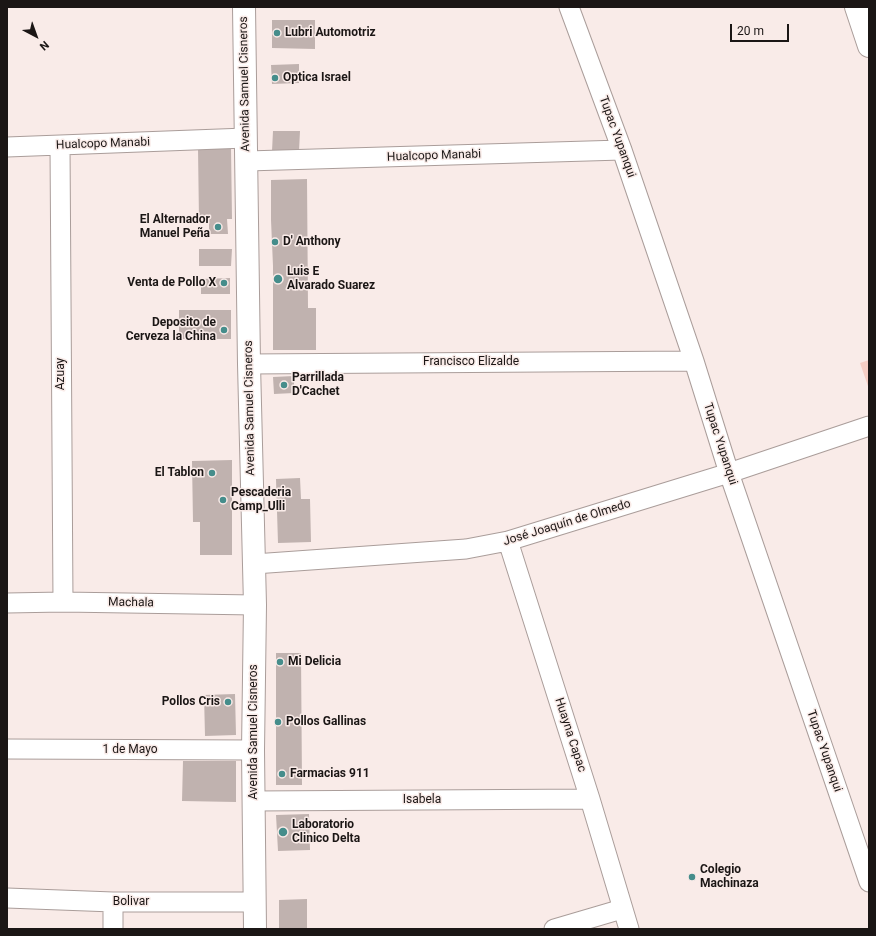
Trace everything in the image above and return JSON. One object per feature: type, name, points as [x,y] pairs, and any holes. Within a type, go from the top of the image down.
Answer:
[{"type":"street","name":"Avenida Samuel Cisneros","points":[[244,7],[249,364],[255,605],[253,750],[255,929]]},
{"type":"street","name":"Tupac Yupanqui","points":[[569,7],[622,150],[694,360],[729,473],[869,882]]},
{"type":"street","points":[[856,7],[869,46]]},
{"type":"street","name":"Hualcopo Manabi","points":[[7,148],[246,138]]},
{"type":"street","name":"Azuay","points":[[60,146],[63,602]]},
{"type":"street","name":"Hualcopo Manabi","points":[[247,162],[622,150]]},
{"type":"street","name":"Francisco Elizalde","points":[[249,364],[694,360]]},
{"type":"street","name":"José Joaquín de Olmedo","points":[[254,564],[466,549],[508,541],[729,473],[869,426]]},
{"type":"street","name":"Huayna Capac","points":[[508,541],[590,799],[629,929]]},
{"type":"street","name":"Machala","points":[[7,603],[63,602],[255,605]]},
{"type":"street","name":"1 de Mayo","points":[[7,749],[253,750]]},
{"type":"street","name":"Isabela","points":[[254,801],[590,799]]},
{"type":"street","name":"Bolivar","points":[[7,898],[113,902],[255,902]]},
{"type":"street","points":[[113,902],[113,929]]},
{"type":"street","points":[[554,929],[622,909]]},
{"type":"shaded area","points":[[869,360],[869,389],[860,363]]},
{"type":"building","points":[[272,20],[315,20],[315,49],[272,48]]},
{"type":"building","points":[[299,64],[299,83],[272,84],[271,65]]},
{"type":"building","points":[[273,131],[300,131],[299,151],[272,151]]},
{"type":"building","points":[[231,148],[232,219],[227,219],[228,234],[209,234],[209,219],[199,220],[198,149]]},
{"type":"building","points":[[307,179],[308,308],[316,308],[316,350],[273,350],[271,180]]},
{"type":"building","points":[[199,249],[232,249],[231,266],[199,266]]},
{"type":"building","points":[[230,278],[230,294],[201,294],[201,279]]},
{"type":"building","points":[[179,310],[231,310],[231,339],[179,339]]},
{"type":"building","name":"Parrillada D'Cachet","points":[[294,376],[294,393],[274,394],[273,377]]},
{"type":"building","points":[[232,460],[232,555],[200,555],[200,522],[193,522],[192,461]]},
{"type":"building","points":[[300,478],[301,499],[310,499],[311,542],[278,543],[276,479]]},
{"type":"building","points":[[276,653],[301,653],[302,785],[276,785]]},
{"type":"building","points":[[235,694],[236,735],[205,736],[204,695]]},
{"type":"building","points":[[183,761],[236,761],[236,802],[182,801]]},
{"type":"building","points":[[309,814],[310,850],[278,851],[276,815]]},
{"type":"building","points":[[307,899],[307,929],[279,929],[279,900]]},
{"type":"place","name":"Lubri Automotriz","points":[[277,33]]},
{"type":"place","name":"Optica Israel","points":[[275,78]]},
{"type":"place","name":"El Alternador Manuel Peña","points":[[218,227]]},
{"type":"place","name":"D' Anthony","points":[[275,242]]},
{"type":"place","name":"Luis E Alvarado Suarez","points":[[278,279]]},
{"type":"place","name":"Venta de Pollo X","points":[[224,283]]},
{"type":"place","name":"Deposito de Cerveza la China","points":[[224,330]]},
{"type":"place","name":"Parrillada D'Cachet","points":[[284,385]]},
{"type":"place","name":"El Tablon","points":[[212,473]]},
{"type":"place","name":"Pescaderia Camp_Ulli","points":[[223,500]]},
{"type":"place","name":"Mi Delicia","points":[[280,662]]},
{"type":"place","name":"Pollos Cris","points":[[228,702]]},
{"type":"place","name":"Pollos Gallinas","points":[[278,722]]},
{"type":"place","name":"Farmacias 911","points":[[282,774]]},
{"type":"place","name":"Laboratorio Clinico Delta","points":[[283,832]]},
{"type":"place","name":"Colegio Machinaza","points":[[692,877]]}]
